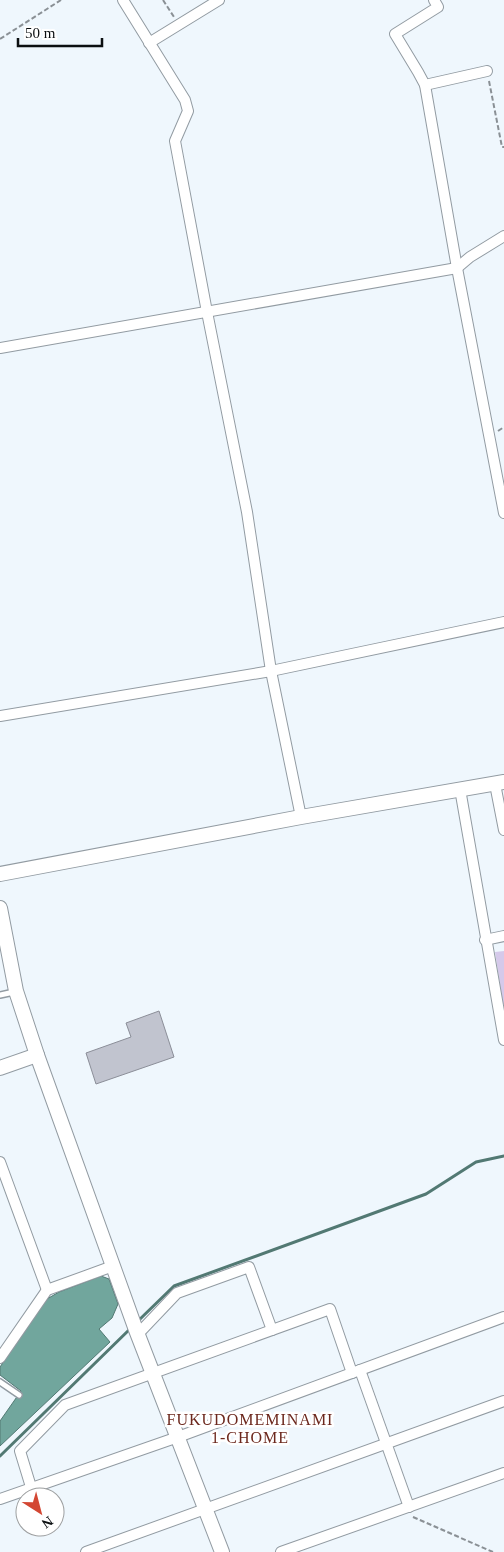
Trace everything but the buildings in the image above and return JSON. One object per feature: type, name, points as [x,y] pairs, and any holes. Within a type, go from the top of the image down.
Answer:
[{"type":"street","points":[[122,0],[185,100],[188,111],[175,141],[247,512],[271,670],[301,818]]},
{"type":"street","points":[[149,43],[219,0]]},
{"type":"street","points":[[434,0],[438,7],[395,34],[425,85],[457,268],[504,514]]},
{"type":"street","points":[[425,85],[487,71]]},
{"type":"street","points":[[0,348],[457,268],[470,257],[504,236]]},
{"type":"street","points":[[0,716],[271,670],[504,622]]},
{"type":"street","points":[[0,874],[499,783],[504,830]]},
{"type":"street","points":[[460,789],[504,1040]]},
{"type":"street","points":[[0,908],[16,991],[37,1055],[136,1328],[222,1552]]},
{"type":"street","points":[[486,940],[504,936]]},
{"type":"street","points":[[0,1068],[37,1055]]},
{"type":"street","points":[[0,1162],[47,1290]]},
{"type":"street","points":[[0,1358],[47,1290],[113,1266]]},
{"type":"street","points":[[136,1328],[177,1293],[249,1267],[272,1330]]},
{"type":"street","points":[[409,1507],[386,1444],[356,1372],[330,1309],[65,1405],[20,1451],[31,1487],[178,1437],[356,1372],[504,1317]]},
{"type":"street","points":[[86,1552],[504,1401]]},
{"type":"street","points":[[281,1552],[504,1473]]},
{"type":"street","points":[[0,1499],[15,1493]]},
{"type":"lane","points":[[0,995],[16,991]]},
{"type":"lane","points":[[0,1382],[19,1394]]},
{"type":"path","points":[[0,39],[62,0]]},
{"type":"path","points":[[163,0],[178,25]]},
{"type":"path","points":[[487,71],[502,147],[504,147]]},
{"type":"path","points":[[408,1519],[414,1517],[493,1552]]},
{"type":"shaded area","points":[[504,951],[504,1004],[503,1004],[495,952]]},
{"type":"shaded area","points":[[101,1276],[109,1279],[118,1304],[112,1318],[99,1329],[110,1342],[0,1446],[0,1421],[21,1391],[0,1375],[0,1367],[47,1299],[59,1292]]},
{"type":"waterway","points":[[138,1321],[174,1286],[426,1194],[476,1162],[504,1156]]},
{"type":"waterway","points":[[0,1456],[132,1327]]},
{"type":"district","name":"FUKUDOMEMINAMI 1-CHOME","points":[[250,1428]]}]
